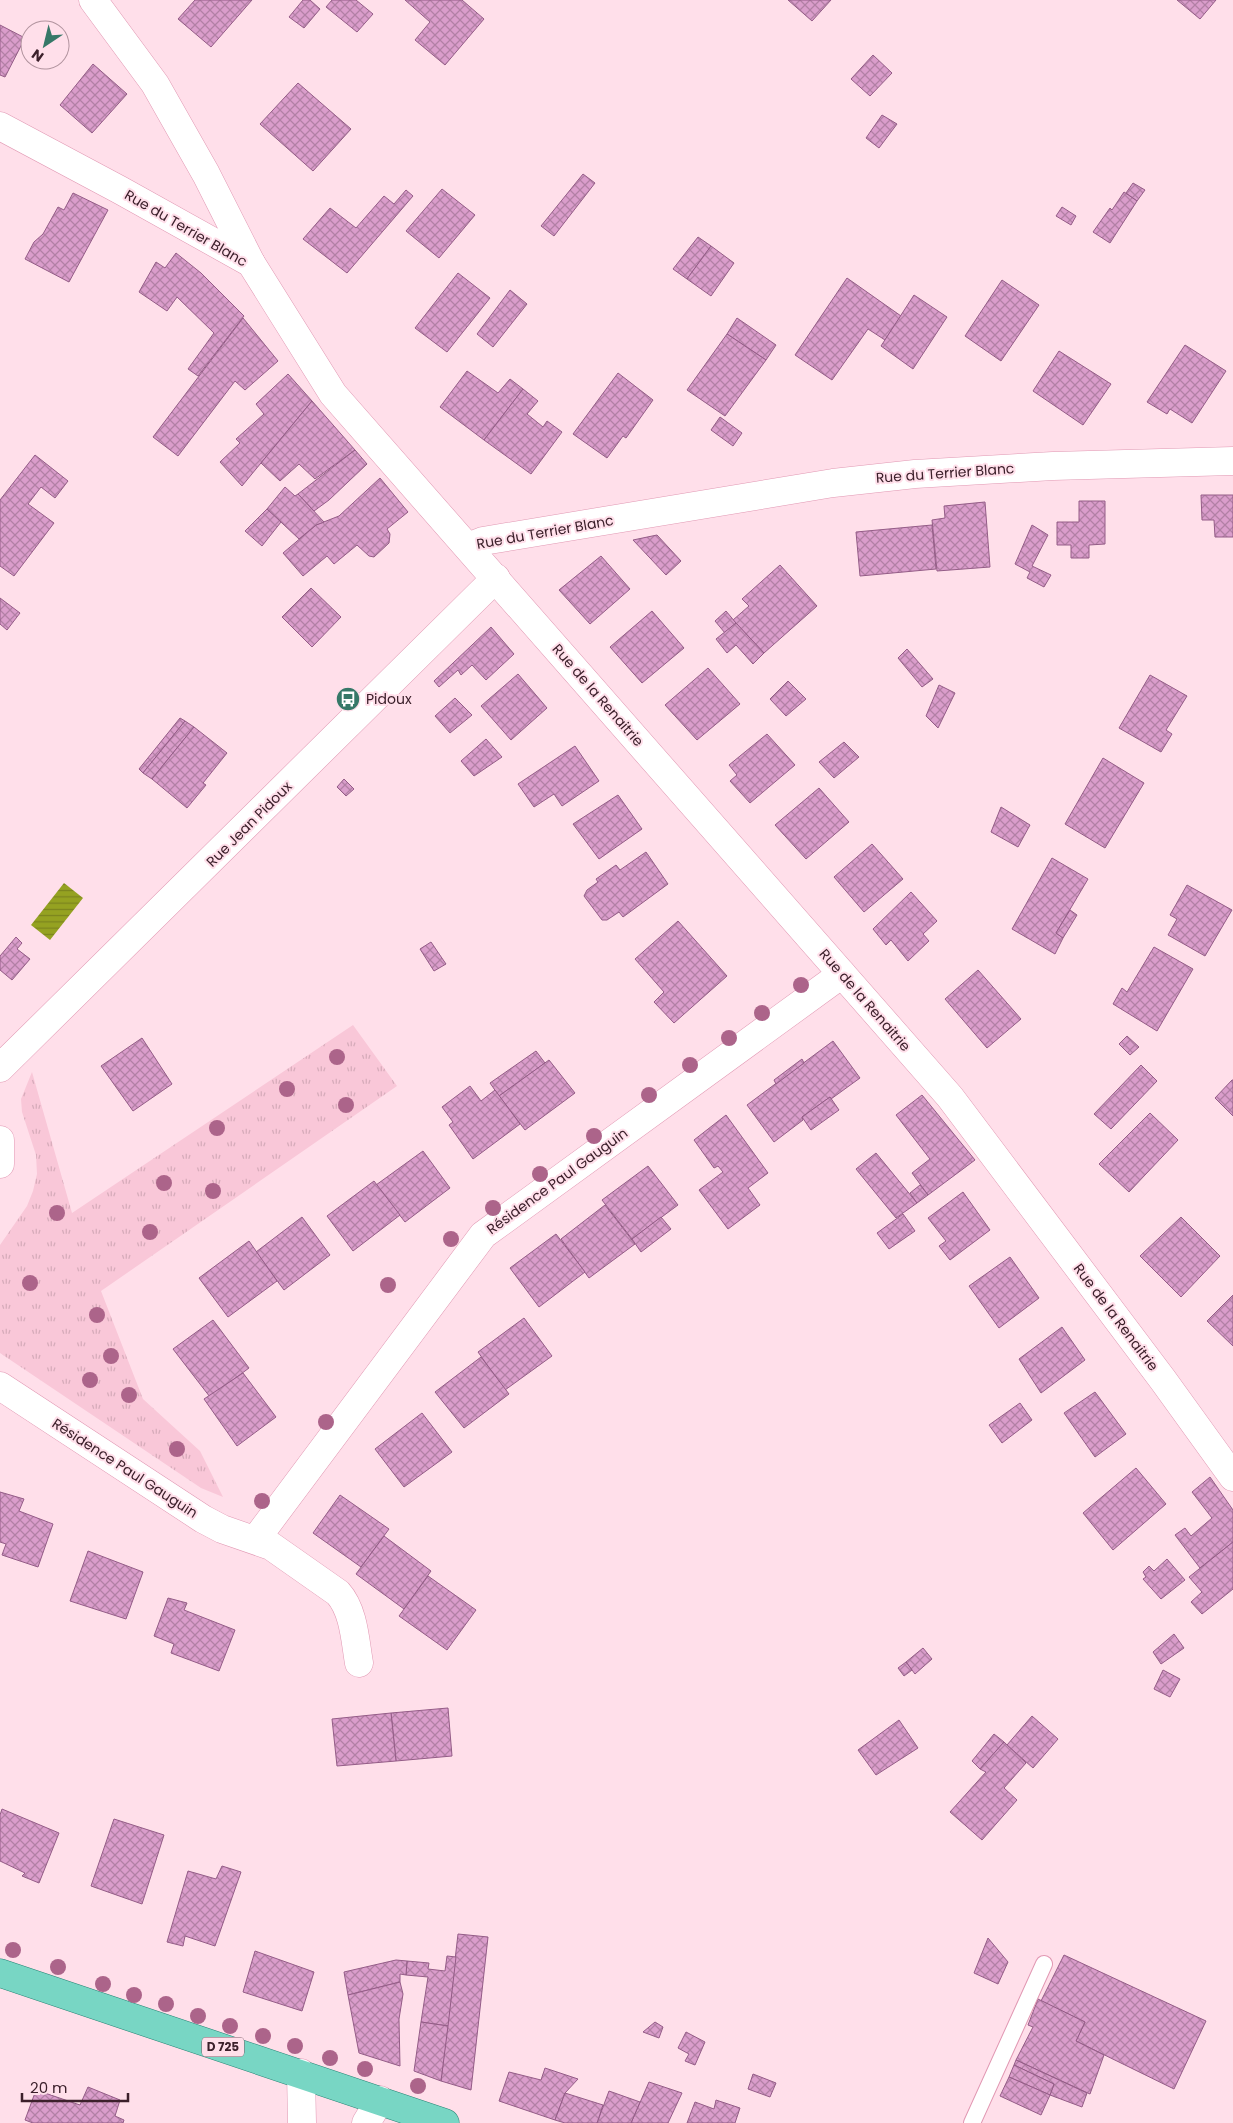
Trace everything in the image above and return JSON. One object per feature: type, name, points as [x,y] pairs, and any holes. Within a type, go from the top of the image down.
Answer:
[{"type":"main road","name":"D 725","points":[[0,1973],[445,2123]]},
{"type":"street","points":[[93,0],[155,84],[206,174],[251,263]]},
{"type":"street","name":"Rue du Terrier Blanc","points":[[0,126],[251,263],[333,394],[468,546],[483,541],[842,482],[915,474],[1044,466],[1233,461]]},
{"type":"street","name":"Rue de la Renaitrie","points":[[468,546],[950,1098],[1233,1476]]},
{"type":"street","name":"Rue Jean Pidoux","points":[[0,1068],[496,578]]},
{"type":"street","name":"Résidence Paul Gauguin","points":[[256,1539],[483,1235],[842,974]]},
{"type":"street","points":[[0,1140],[0,1164]]},
{"type":"street","name":"Résidence Paul Gauguin","points":[[0,1386],[203,1519],[222,1529],[256,1539],[271,1546],[338,1593],[346,1602],[359,1663]]},
{"type":"street","points":[[301,2073],[302,2123]]},
{"type":"street","points":[[366,2123],[380,2100]]},
{"type":"lane","points":[[972,2123],[1044,1964]]},
{"type":"green space","points":[[353,1025],[397,1086],[101,1291],[143,1399],[200,1451],[223,1497],[201,1488],[0,1353],[0,1245],[27,1206],[37,1174],[36,1155],[22,1112],[21,1099],[32,1072],[72,1213]]},
{"type":"shaded area","points":[[64,883],[83,898],[50,940],[31,925]]},
{"type":"building","points":[[195,0],[252,0],[211,47],[178,19]]},
{"type":"building","points":[[303,0],[310,0],[320,9],[304,28],[289,17]]},
{"type":"building","points":[[332,0],[356,0],[373,14],[357,32],[326,7]]},
{"type":"building","points":[[405,0],[462,0],[484,19],[445,65],[415,40],[430,22]]},
{"type":"building","points":[[788,0],[831,0],[812,21]]},
{"type":"building","points":[[1177,0],[1216,0],[1200,19]]},
{"type":"building","points":[[0,25],[20,35],[20,48],[5,77],[0,75]]},
{"type":"building","points":[[873,55],[892,73],[870,96],[851,79]]},
{"type":"building","points":[[93,64],[127,94],[92,133],[60,105]]},
{"type":"building","points":[[298,83],[351,129],[313,171],[260,124]]},
{"type":"building","points":[[882,115],[897,124],[879,148],[866,138]]},
{"type":"building","points":[[583,174],[595,183],[554,236],[541,226]]},
{"type":"building","points":[[1133,183],[1145,190],[1137,201],[1126,193]]},
{"type":"building","points":[[442,189],[475,215],[439,258],[406,231]]},
{"type":"building","points":[[406,190],[413,196],[347,273],[303,239],[330,208],[356,228],[384,196],[394,204]]},
{"type":"building","points":[[1124,192],[1137,201],[1110,243],[1093,232],[1110,208],[1112,210]]},
{"type":"building","points":[[73,193],[108,210],[69,282],[25,259],[34,242],[43,234],[58,207],[64,210]]},
{"type":"building","points":[[1062,207],[1076,216],[1071,225],[1056,216]]},
{"type":"building","points":[[698,237],[711,246],[687,279],[673,269]]},
{"type":"building","points":[[711,246],[734,263],[711,296],[687,279]]},
{"type":"building","points":[[176,253],[201,273],[244,316],[198,376],[188,369],[214,333],[177,297],[167,311],[139,292],[156,262],[165,268]]},
{"type":"building","points":[[458,273],[490,298],[447,352],[415,328]]},
{"type":"building","points":[[847,278],[901,316],[885,340],[868,329],[832,380],[795,355]]},
{"type":"building","points":[[1002,280],[1039,305],[1001,361],[965,336]]},
{"type":"building","points":[[510,290],[527,304],[493,347],[477,334]]},
{"type":"building","points":[[914,295],[947,317],[913,369],[881,346]]},
{"type":"building","points":[[243,318],[278,361],[245,390],[235,381],[178,456],[153,437]]},
{"type":"building","points":[[737,318],[776,345],[766,360],[727,334]]},
{"type":"building","points":[[727,334],[766,360],[725,416],[687,390]]},
{"type":"building","points":[[1185,345],[1226,371],[1192,423],[1170,409],[1167,414],[1147,402]]},
{"type":"building","points":[[1059,351],[1111,384],[1083,425],[1033,391]]},
{"type":"building","points":[[467,371],[498,393],[510,379],[523,389],[484,440],[440,407]]},
{"type":"building","points":[[618,373],[653,400],[626,438],[623,436],[607,458],[573,434]]},
{"type":"building","points":[[288,374],[312,401],[242,486],[220,462],[240,443],[236,439],[264,414],[256,404]]},
{"type":"building","points":[[523,389],[538,401],[527,414],[543,427],[547,421],[562,432],[531,474],[484,440]]},
{"type":"building","points":[[312,401],[355,450],[315,479],[299,464],[280,481],[261,463]]},
{"type":"building","points":[[720,417],[742,433],[733,446],[711,430]]},
{"type":"building","points":[[355,450],[367,464],[329,500],[314,511],[298,494]]},
{"type":"building","points":[[35,455],[68,481],[55,498],[41,487],[28,504],[54,523],[14,576],[0,566],[0,500]]},
{"type":"building","points":[[380,478],[408,512],[387,529],[390,534],[389,543],[374,557],[369,556],[357,545],[334,564],[327,556],[303,576],[283,553],[316,525],[339,516]]},
{"type":"building","points":[[285,487],[295,496],[298,494],[324,522],[316,525],[299,539],[267,509]]},
{"type":"building","points":[[1201,495],[1233,495],[1233,537],[1215,537],[1214,520],[1202,520]]},
{"type":"building","points":[[1079,501],[1105,501],[1105,544],[1089,545],[1089,558],[1071,558],[1071,545],[1057,545],[1057,522],[1079,522]]},
{"type":"building","points":[[985,502],[990,567],[937,571],[932,520],[945,518],[944,506]]},
{"type":"building","points":[[267,509],[281,522],[262,546],[245,531]]},
{"type":"building","points":[[932,525],[936,569],[860,576],[856,532]]},
{"type":"building","points":[[1032,525],[1048,535],[1032,566],[1051,575],[1044,587],[1027,578],[1030,572],[1015,564]]},
{"type":"building","points":[[657,535],[681,561],[666,575],[633,540]]},
{"type":"building","points":[[601,556],[630,589],[590,624],[559,590]]},
{"type":"building","points":[[780,565],[817,606],[764,653],[733,620],[749,606],[742,599]]},
{"type":"building","points":[[311,588],[341,617],[312,647],[282,617]]},
{"type":"building","points":[[0,598],[20,613],[7,630],[0,624]]},
{"type":"building","points":[[652,611],[684,648],[642,683],[610,647]]},
{"type":"building","points":[[726,611],[736,623],[725,633],[715,621]]},
{"type":"building","points":[[736,623],[764,653],[753,664],[736,645],[727,653],[716,639]]},
{"type":"building","points":[[491,627],[514,654],[486,680],[472,665],[461,675],[458,670],[439,687],[434,681]]},
{"type":"building","points":[[907,649],[933,679],[922,687],[898,658]]},
{"type":"building","points":[[708,668],[740,704],[697,740],[665,705]]},
{"type":"building","points":[[518,674],[547,708],[511,740],[481,706]]},
{"type":"building","points":[[1150,675],[1187,696],[1166,730],[1172,734],[1161,752],[1119,728]]},
{"type":"building","points":[[788,681],[806,699],[786,716],[770,699]]},
{"type":"building","points":[[939,685],[955,693],[938,728],[926,716]]},
{"type":"building","points":[[455,698],[472,715],[450,733],[435,716]]},
{"type":"building","points":[[180,718],[185,721],[143,773],[139,769]]},
{"type":"building","points":[[185,721],[194,727],[152,779],[143,773]]},
{"type":"building","points":[[194,727],[227,753],[203,783],[206,785],[187,808],[152,779]]},
{"type":"building","points":[[767,734],[795,765],[750,803],[730,781],[737,775],[729,765]]},
{"type":"building","points":[[486,739],[502,757],[474,776],[461,761]]},
{"type":"building","points":[[844,742],[859,757],[834,778],[819,762]]},
{"type":"building","points":[[575,746],[599,781],[562,806],[554,794],[534,807],[518,784]]},
{"type":"building","points":[[1103,758],[1144,783],[1105,848],[1065,824]]},
{"type":"building","points":[[344,779],[354,789],[346,796],[337,787]]},
{"type":"building","points":[[819,788],[849,822],[806,859],[775,825]]},
{"type":"building","points":[[618,795],[642,829],[599,859],[573,824]]},
{"type":"building","points":[[1001,807],[1030,825],[1018,847],[991,832]]},
{"type":"building","points":[[872,844],[903,879],[864,912],[834,877]]},
{"type":"building","points":[[646,852],[668,884],[623,917],[619,912],[607,920],[602,920],[584,896],[587,890],[598,882],[596,879],[616,865],[620,870]]},
{"type":"building","points":[[1052,858],[1088,879],[1056,933],[1063,938],[1055,954],[1012,929]]},
{"type":"building","points":[[1187,885],[1232,910],[1205,956],[1168,935],[1177,919],[1170,915]]},
{"type":"building","points":[[911,892],[937,921],[923,934],[929,941],[908,961],[891,940],[886,945],[873,929]]},
{"type":"building","points":[[1070,910],[1077,915],[1063,938],[1056,933]]},
{"type":"building","points":[[678,921],[727,976],[674,1023],[654,1002],[664,992],[635,959]]},
{"type":"building","points":[[16,937],[22,943],[17,949],[30,959],[12,980],[0,970],[0,956]]},
{"type":"building","points":[[431,942],[446,964],[434,971],[420,949]]},
{"type":"building","points":[[1154,947],[1193,969],[1157,1031],[1113,1004],[1122,988],[1127,992]]},
{"type":"building","points":[[978,970],[1021,1019],[987,1048],[945,999]]},
{"type":"building","points":[[1127,1036],[1139,1047],[1130,1055],[1119,1044]]},
{"type":"building","points":[[142,1038],[172,1084],[133,1111],[101,1066]]},
{"type":"building","points":[[833,1041],[860,1078],[802,1117],[803,1120],[774,1142],[747,1105]]},
{"type":"building","points":[[536,1051],[545,1063],[499,1096],[490,1083]]},
{"type":"building","points":[[802,1059],[804,1063],[776,1084],[774,1080]]},
{"type":"building","points":[[549,1060],[575,1093],[525,1130],[499,1096]]},
{"type":"building","points":[[1141,1065],[1157,1081],[1111,1129],[1094,1114]]},
{"type":"building","points":[[1233,1080],[1233,1116],[1215,1098]]},
{"type":"building","points":[[470,1086],[481,1101],[495,1090],[520,1124],[473,1159],[449,1125],[453,1122],[442,1107]]},
{"type":"building","points":[[922,1095],[975,1160],[928,1195],[912,1173],[930,1159],[896,1115]]},
{"type":"building","points":[[830,1097],[839,1110],[811,1130],[802,1117]]},
{"type":"building","points":[[1150,1113],[1178,1140],[1129,1192],[1099,1164]]},
{"type":"building","points":[[726,1115],[768,1173],[748,1188],[760,1205],[728,1229],[699,1190],[723,1172],[718,1166],[714,1168],[694,1140]]},
{"type":"building","points":[[423,1151],[450,1188],[405,1222],[376,1185]]},
{"type":"building","points":[[876,1153],[917,1203],[896,1218],[856,1169]]},
{"type":"building","points":[[648,1166],[678,1205],[632,1239],[602,1200]]},
{"type":"building","points":[[374,1181],[400,1215],[353,1251],[327,1216]]},
{"type":"building","points":[[920,1185],[928,1195],[917,1203],[910,1193]]},
{"type":"building","points":[[963,1192],[990,1230],[950,1260],[939,1246],[946,1241],[928,1218]]},
{"type":"building","points":[[605,1205],[635,1244],[589,1278],[561,1239]]},
{"type":"building","points":[[903,1214],[915,1231],[889,1249],[877,1233]]},
{"type":"building","points":[[302,1217],[330,1255],[284,1290],[256,1252]]},
{"type":"building","points":[[661,1217],[671,1229],[641,1252],[632,1239]]},
{"type":"building","points":[[1181,1217],[1220,1256],[1181,1297],[1140,1256]]},
{"type":"building","points":[[556,1234],[585,1272],[539,1307],[510,1268]]},
{"type":"building","points":[[249,1241],[277,1281],[228,1317],[199,1278]]},
{"type":"building","points":[[1010,1257],[1039,1298],[999,1328],[969,1286]]},
{"type":"building","points":[[1233,1295],[1233,1346],[1207,1321]]},
{"type":"building","points":[[524,1318],[552,1356],[505,1390],[478,1352]]},
{"type":"building","points":[[213,1320],[249,1368],[210,1397],[173,1349]]},
{"type":"building","points":[[1062,1327],[1085,1360],[1041,1393],[1019,1359]]},
{"type":"building","points":[[481,1357],[509,1394],[464,1428],[435,1392]]},
{"type":"building","points":[[243,1373],[276,1417],[237,1446],[204,1399]]},
{"type":"building","points":[[1095,1392],[1126,1434],[1095,1457],[1064,1413]]},
{"type":"building","points":[[1020,1403],[1032,1420],[1002,1443],[989,1425]]},
{"type":"building","points":[[422,1413],[452,1452],[404,1487],[375,1449]]},
{"type":"building","points":[[1136,1468],[1166,1504],[1113,1550],[1083,1513]]},
{"type":"building","points":[[1210,1477],[1233,1510],[1233,1542],[1200,1568],[1175,1535],[1185,1528],[1191,1536],[1212,1518],[1192,1492]]},
{"type":"building","points":[[0,1492],[24,1499],[19,1511],[53,1524],[38,1567],[2,1555],[6,1544],[0,1542]]},
{"type":"building","points":[[340,1495],[389,1529],[361,1567],[313,1533]]},
{"type":"building","points":[[384,1536],[431,1571],[404,1609],[356,1574]]},
{"type":"building","points":[[1233,1542],[1233,1589],[1202,1614],[1191,1602],[1202,1592],[1189,1577]]},
{"type":"building","points":[[88,1551],[143,1572],[126,1619],[70,1601]]},
{"type":"building","points":[[1167,1559],[1185,1580],[1161,1599],[1143,1579],[1146,1577],[1143,1572],[1149,1566],[1154,1571]]},
{"type":"building","points":[[428,1576],[476,1610],[447,1650],[399,1616]]},
{"type":"building","points":[[168,1598],[187,1603],[184,1610],[235,1630],[219,1671],[171,1653],[174,1644],[154,1636]]},
{"type":"building","points":[[1174,1634],[1184,1648],[1161,1664],[1153,1652]]},
{"type":"building","points":[[923,1648],[932,1659],[915,1674],[906,1662]]},
{"type":"building","points":[[906,1662],[912,1670],[904,1676],[898,1668]]},
{"type":"building","points":[[1163,1670],[1180,1679],[1170,1697],[1154,1689]]},
{"type":"building","points":[[448,1708],[452,1756],[396,1761],[391,1713]]},
{"type":"building","points":[[391,1713],[396,1761],[337,1766],[332,1719]]},
{"type":"building","points":[[1032,1716],[1058,1739],[1033,1768],[1007,1745]]},
{"type":"building","points":[[899,1720],[918,1748],[876,1775],[858,1750]]},
{"type":"building","points":[[994,1734],[1004,1742],[980,1769],[972,1761]]},
{"type":"building","points":[[1004,1742],[1026,1763],[1004,1788],[1017,1800],[982,1840],[950,1812],[986,1772],[980,1769]]},
{"type":"building","points":[[2,1809],[59,1833],[39,1883],[22,1876],[25,1873],[0,1861],[0,1815]]},
{"type":"building","points":[[114,1819],[164,1835],[142,1904],[91,1886]]},
{"type":"building","points":[[222,1866],[241,1872],[215,1946],[185,1936],[183,1946],[167,1942],[188,1871],[216,1879]]},
{"type":"building","points":[[458,1934],[488,1937],[471,2090],[441,2081]]},
{"type":"building","points":[[988,1938],[1008,1962],[998,1984],[974,1973]]},
{"type":"building","points":[[255,1951],[314,1972],[302,2011],[243,1992]]},
{"type":"building","points":[[1064,1955],[1206,2021],[1174,2089],[1076,2041],[1085,2022],[1041,2001]]},
{"type":"building","points":[[447,1956],[456,1957],[448,2026],[421,2022],[428,1977],[406,1975],[407,1961],[429,1963],[428,1969],[445,1971]]},
{"type":"building","points":[[396,1960],[407,1961],[406,1975],[400,1974],[400,1982],[348,1995],[344,1972]]},
{"type":"building","points":[[400,1982],[403,1994],[399,2019],[400,2066],[359,2053],[348,1995]]},
{"type":"building","points":[[1038,1999],[1085,2022],[1076,2041],[1104,2055],[1090,2094],[1016,2060],[1033,2027],[1028,2025]]},
{"type":"building","points":[[421,2022],[448,2026],[441,2081],[414,2071]]},
{"type":"building","points":[[655,2022],[663,2027],[659,2038],[643,2032]]},
{"type":"building","points":[[686,2032],[705,2042],[695,2065],[685,2061],[689,2054],[678,2048]]},
{"type":"building","points":[[1016,2060],[1087,2093],[1082,2107],[1050,2095],[1054,2084],[1014,2065]]},
{"type":"building","points":[[1014,2065],[1054,2084],[1050,2095],[1009,2077]]},
{"type":"building","points":[[545,2068],[578,2079],[565,2093],[555,2120],[499,2101],[509,2072],[541,2080]]},
{"type":"building","points":[[753,2074],[776,2083],[770,2097],[748,2089]]},
{"type":"building","points":[[1009,2077],[1050,2095],[1041,2115],[1000,2096]]},
{"type":"building","points":[[649,2082],[682,2093],[668,2123],[631,2123]]},
{"type":"building","points":[[88,2087],[120,2100],[115,2116],[124,2120],[123,2123],[33,2123],[25,2120],[36,2090],[80,2105]]},
{"type":"building","points":[[609,2091],[640,2102],[631,2123],[597,2123]]},
{"type":"building","points":[[565,2093],[603,2105],[597,2123],[565,2123],[555,2120]]},
{"type":"building","points":[[716,2100],[740,2108],[735,2123],[687,2123],[695,2102],[714,2109]]},
{"type":"place","name":"Pidoux","points":[[348,699]]}]
